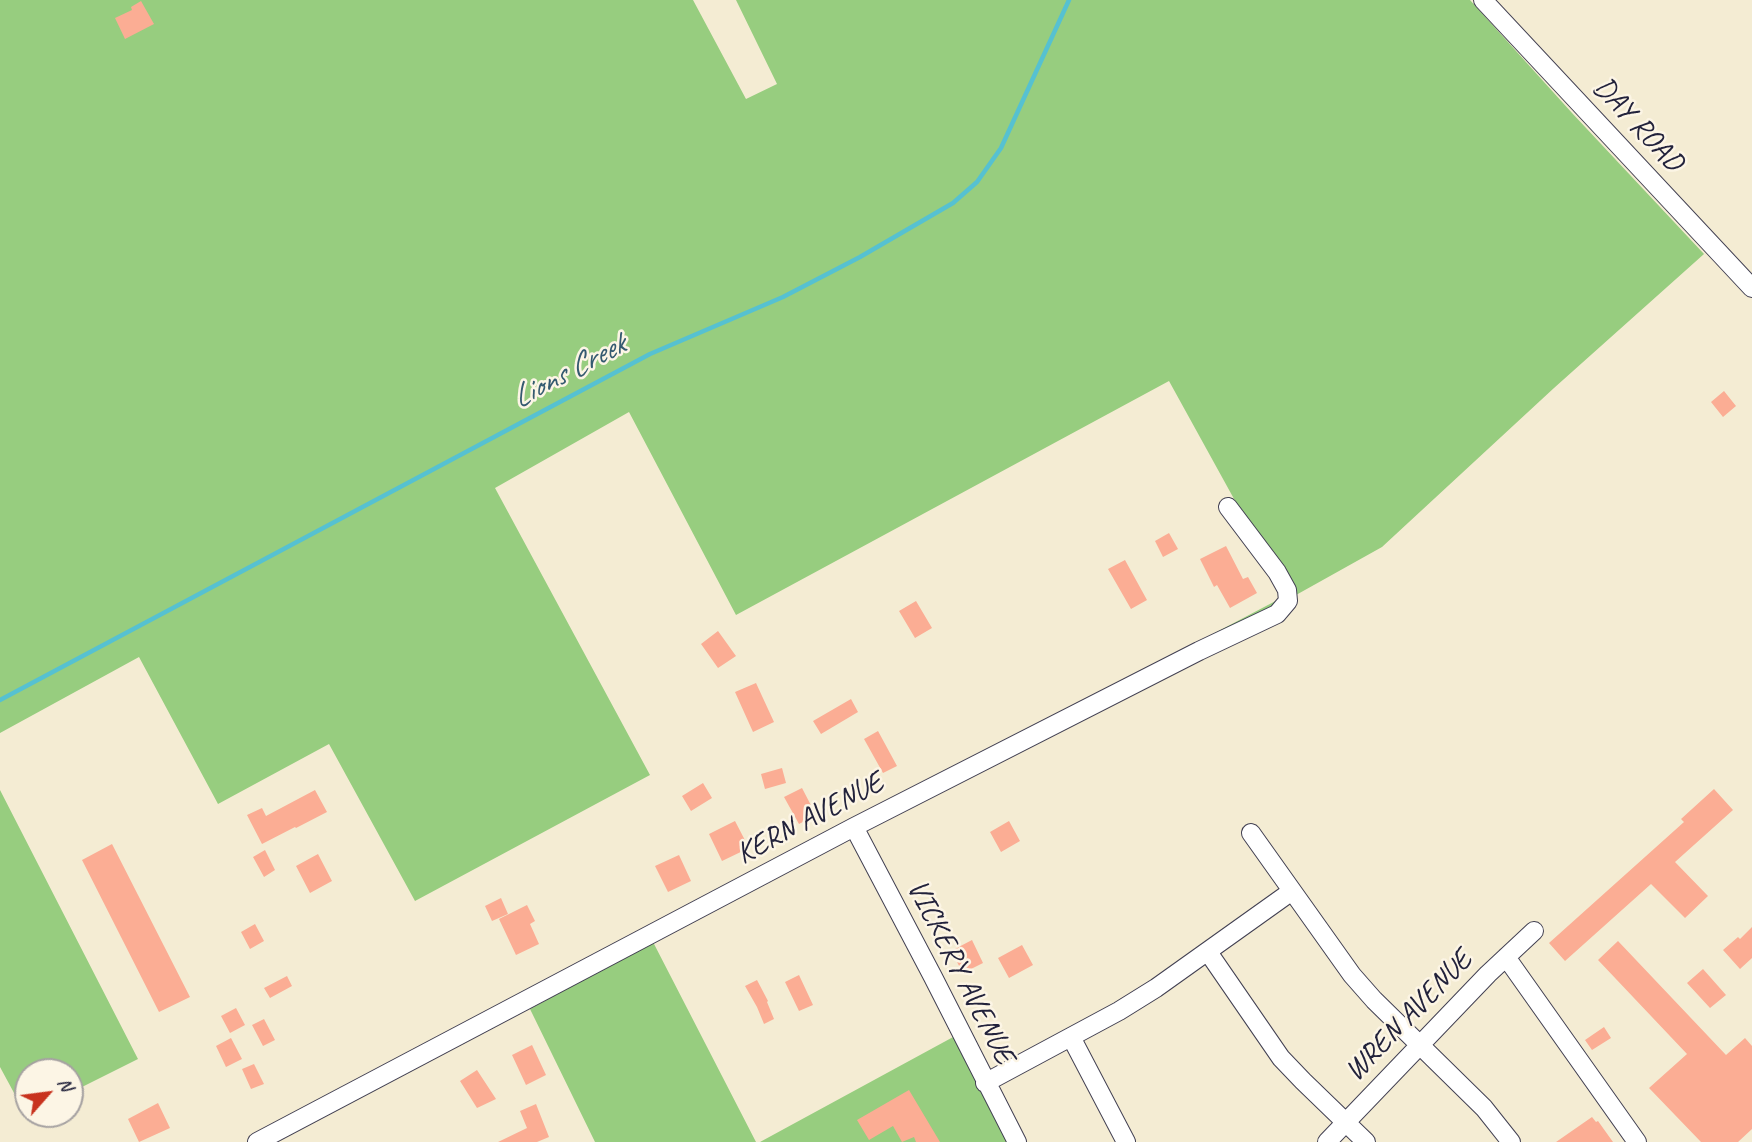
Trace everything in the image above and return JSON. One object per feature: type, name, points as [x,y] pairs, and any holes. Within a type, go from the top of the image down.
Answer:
[{"type":"street","name":"DAY ROAD","points":[[1483,0],[1752,288]]},
{"type":"street","name":"KERN AVENUE","points":[[257,1142],[853,827],[1199,651],[1278,614],[1288,601],[1287,590],[1277,572],[1228,507]]},
{"type":"street","name":"VICKERY AVENUE","points":[[853,827],[1017,1142]]},
{"type":"street","points":[[1251,834],[1352,975],[1484,1108],[1511,1142]]},
{"type":"street","points":[[985,1083],[1119,1012],[1292,891]]},
{"type":"street","name":"WREN AVENUE","points":[[1327,1142],[1420,1044],[1534,931]]},
{"type":"street","points":[[1208,952],[1281,1058],[1366,1142]]},
{"type":"street","points":[[1506,957],[1637,1142]]},
{"type":"street","points":[[1071,1037],[1126,1142]]},
{"type":"green space","points":[[0,0],[693,0],[746,99],[777,84],[736,0],[1470,0],[1704,254],[1382,547],[1219,638],[851,824],[1287,595],[1169,381],[736,615],[629,412],[495,488],[650,775],[415,901],[329,744],[218,804],[139,657],[0,733]]},
{"type":"green space","points":[[0,790],[138,1059],[84,1086],[84,1058],[14,1058],[14,1093],[0,1067]]},
{"type":"green space","points":[[653,942],[756,1142],[595,1142],[530,1009]]},
{"type":"green space","points":[[955,1036],[1011,1142],[760,1142]]},
{"type":"building","points":[[141,1],[154,24],[125,39],[115,18],[132,10],[131,7]]},
{"type":"building","points":[[1724,391],[1736,406],[1723,417],[1711,402]]},
{"type":"building","points":[[1169,533],[1178,549],[1163,557],[1155,541]]},
{"type":"building","points":[[1226,546],[1243,579],[1248,577],[1257,593],[1230,608],[1217,585],[1214,587],[1200,559]]},
{"type":"building","points":[[1125,560],[1147,600],[1131,609],[1108,569]]},
{"type":"building","points":[[916,601],[932,628],[915,638],[899,611]]},
{"type":"building","points":[[718,631],[736,656],[718,668],[701,644]]},
{"type":"building","points":[[756,683],[774,722],[753,732],[735,692]]},
{"type":"building","points":[[851,699],[858,712],[821,734],[813,721]]},
{"type":"building","points":[[878,731],[897,766],[883,773],[864,739]]},
{"type":"building","points":[[782,768],[786,783],[765,789],[761,774]]},
{"type":"building","points":[[703,783],[712,798],[691,811],[682,796]]},
{"type":"building","points":[[802,788],[816,815],[799,824],[784,797]]},
{"type":"building","points":[[1714,789],[1733,810],[1675,862],[1708,896],[1685,918],[1651,884],[1565,961],[1549,943],[1684,822],[1681,819]]},
{"type":"building","points":[[315,790],[327,812],[262,844],[247,815],[262,808],[266,816]]},
{"type":"building","points":[[735,821],[749,848],[722,861],[709,834]]},
{"type":"building","points":[[1009,821],[1020,841],[1001,852],[990,832]]},
{"type":"building","points":[[112,844],[190,997],[159,1012],[82,860]]},
{"type":"building","points":[[265,850],[275,870],[264,877],[253,857]]},
{"type":"building","points":[[318,854],[332,881],[310,893],[296,866]]},
{"type":"building","points":[[679,855],[691,881],[668,892],[655,866]]},
{"type":"building","points":[[501,898],[508,914],[492,921],[485,906]]},
{"type":"building","points":[[527,905],[535,921],[530,924],[539,944],[516,955],[499,919]]},
{"type":"building","points":[[255,924],[264,941],[250,949],[241,932]]},
{"type":"building","points":[[1752,927],[1752,958],[1740,969],[1723,950]]},
{"type":"building","points":[[972,940],[983,963],[963,973],[951,951]]},
{"type":"building","points":[[1618,941],[1726,1055],[1745,1038],[1752,1046],[1752,1129],[1738,1142],[1701,1142],[1649,1088],[1687,1054],[1598,960]]},
{"type":"building","points":[[1022,945],[1033,965],[1009,978],[998,958]]},
{"type":"building","points":[[1703,969],[1726,995],[1710,1008],[1687,983]]},
{"type":"building","points":[[799,975],[813,1005],[799,1011],[785,982]]},
{"type":"building","points":[[287,976],[292,986],[270,998],[264,988]]},
{"type":"building","points":[[757,980],[774,1019],[764,1024],[745,986]]},
{"type":"building","points":[[236,1008],[245,1025],[230,1033],[221,1016]]},
{"type":"building","points":[[264,1019],[275,1040],[263,1046],[252,1025]]},
{"type":"building","points":[[1604,1027],[1611,1038],[1592,1050],[1585,1040]]},
{"type":"building","points":[[231,1038],[242,1059],[226,1067],[216,1046]]},
{"type":"building","points":[[532,1045],[546,1075],[526,1085],[512,1055]]},
{"type":"building","points":[[254,1064],[264,1084],[251,1089],[242,1069]]},
{"type":"building","points":[[477,1070],[496,1099],[477,1108],[460,1081]]},
{"type":"building","points":[[909,1090],[940,1142],[916,1142],[914,1137],[902,1142],[893,1126],[869,1140],[857,1120]]},
{"type":"building","points":[[158,1103],[170,1128],[139,1142],[128,1119]]},
{"type":"building","points":[[536,1104],[549,1137],[537,1142],[498,1142],[527,1128],[520,1111]]},
{"type":"building","points":[[1592,1117],[1613,1142],[1556,1142]]},
{"type":"waterway","name":"Lions Creek","points":[[0,700],[650,354],[783,297],[860,257],[953,203],[977,182],[1001,148],[1069,0]]}]
